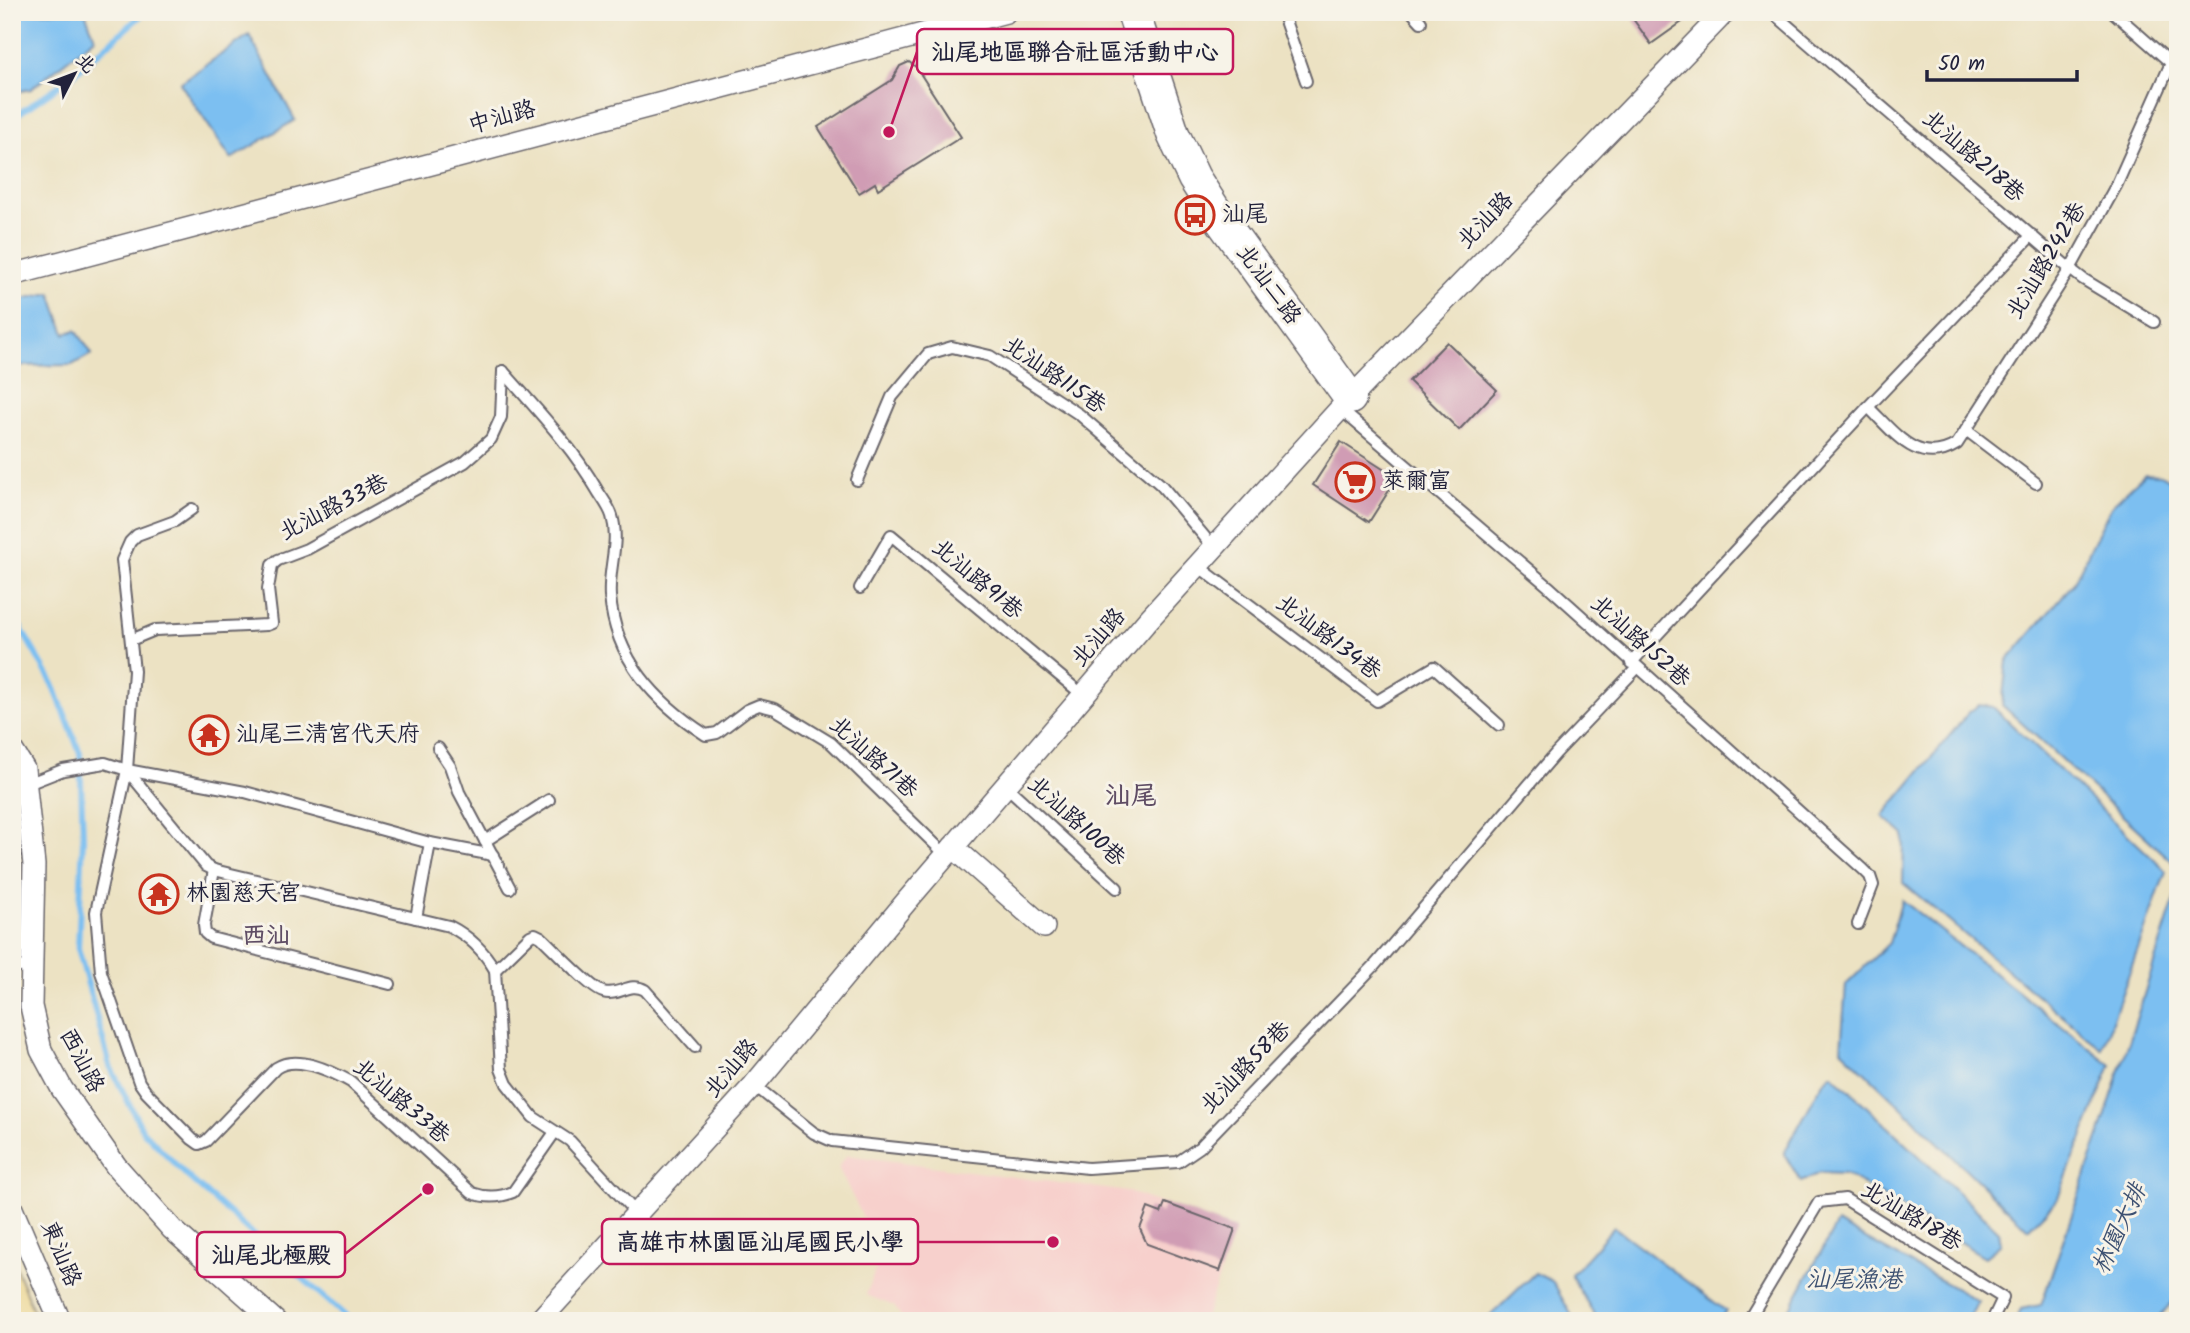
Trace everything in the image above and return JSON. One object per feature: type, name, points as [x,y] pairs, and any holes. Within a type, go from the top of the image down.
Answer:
[{"type":"street","name":"中汕路","points":[[12,275],[1006,12]]},
{"type":"street","name":"北汕二路","points":[[1133,12],[1173,134],[1194,178],[1345,403]]},
{"type":"street","name":"北汕路","points":[[548,1315],[754,1084],[950,851],[1214,548],[1345,403],[1725,12]]},
{"type":"street","name":"西汕路","points":[[12,750],[24,769],[34,865],[22,967],[41,1051],[62,1090],[116,1166],[172,1229],[275,1321]]},
{"type":"street","points":[[950,851],[1044,927]]},
{"type":"street","name":"東汕路","points":[[12,1209],[60,1321]]},
{"type":"lane","points":[[1282,12],[1306,81]]},
{"type":"lane","points":[[1412,12],[1421,22]]},
{"type":"lane","name":"北汕路218巷","points":[[1772,12],[2070,269],[2154,322]]},
{"type":"lane","name":"北汕路242巷","points":[[1868,407],[1909,445],[1930,453],[1944,452],[1957,444],[2070,269],[2117,184],[2171,63],[2113,12]]},
{"type":"lane","name":"北汕路58巷","points":[[754,1084],[814,1133],[832,1141],[1088,1168],[1178,1162],[1200,1147],[1375,965],[1634,665],[1868,407],[2032,235]]},
{"type":"lane","name":"北汕路115巷","points":[[857,480],[892,397],[928,354],[952,347],[990,356],[1080,415],[1161,485],[1214,548]]},
{"type":"lane","name":"北汕路33巷","points":[[131,640],[155,630],[272,623],[268,589],[272,565],[320,542],[465,462],[491,439],[501,416],[503,371]]},
{"type":"lane","name":"北汕路71巷","points":[[503,371],[580,461],[611,513],[616,535],[610,594],[618,637],[638,677],[681,719],[706,735],[718,733],[747,710],[759,705],[775,709],[831,743],[950,851]]},
{"type":"lane","name":"北汕路152巷","points":[[1345,403],[1870,876],[1873,886],[1858,924]]},
{"type":"lane","points":[[1966,430],[2036,483]]},
{"type":"lane","name":"北汕路33巷","points":[[192,509],[175,521],[137,536],[130,542],[122,560],[134,671],[127,770],[96,912],[101,972],[139,1082],[199,1144],[206,1141],[284,1062],[296,1062],[337,1074],[351,1082],[472,1192],[481,1196],[502,1197],[513,1192],[555,1132]]},
{"type":"lane","name":"北汕路91巷","points":[[860,588],[891,535],[1084,696]]},
{"type":"lane","name":"北汕路134巷","points":[[1198,566],[1377,701],[1434,667],[1499,725]]},
{"type":"lane","points":[[438,748],[450,766],[459,792],[510,888]]},
{"type":"lane","points":[[25,785],[63,770],[105,763],[127,770],[245,792],[430,843],[493,855]]},
{"type":"lane","points":[[127,770],[206,866],[214,870],[449,926],[461,932],[488,959],[495,970],[501,1069],[507,1084],[533,1117],[570,1141],[637,1214]]},
{"type":"lane","name":"北汕路100巷","points":[[1006,786],[1117,888]]},
{"type":"lane","points":[[485,841],[549,800]]},
{"type":"lane","points":[[416,918],[430,843]]},
{"type":"lane","points":[[214,870],[204,925],[205,933],[211,939],[390,984]]},
{"type":"lane","points":[[495,970],[535,934],[598,990],[612,993],[634,986],[645,990],[695,1047]]},
{"type":"lane","name":"北汕路18巷","points":[[1748,1321],[1819,1202],[1845,1199],[2003,1298],[1992,1321]]},
{"type":"shaded area","points":[[847,1155],[1129,1192],[1235,1230],[1204,1321],[904,1321],[894,1306],[866,1295],[881,1254],[838,1167]]},
{"type":"sand","points":[[12,1259],[36,1317],[38,1321],[12,1321]]},
{"type":"water","points":[[12,12],[85,12],[95,38],[31,89],[15,92],[12,82]]},
{"type":"water","points":[[249,35],[295,120],[231,159],[180,83]]},
{"type":"water","points":[[51,293],[65,334],[76,330],[92,354],[72,365],[12,366],[12,301]]},
{"type":"water","points":[[2145,474],[2161,475],[2178,485],[2178,851],[2173,862],[2002,705],[2007,661],[2073,584],[2112,505]]},
{"type":"water","points":[[1979,705],[1993,707],[2166,871],[2102,1049],[1903,883],[1904,835],[1883,816],[1969,712]]},
{"type":"water","name":"林園大排","points":[[2178,888],[2178,1295],[2156,1321],[2016,1321],[2021,1309],[2041,1305],[2100,1133]]},
{"type":"water","points":[[1902,900],[2111,1065],[2057,1200],[2028,1229],[1841,1049],[1846,985],[1889,943]]},
{"type":"water","points":[[1832,1074],[1999,1231],[2001,1244],[1985,1257],[1845,1174],[1819,1173],[1801,1182],[1784,1153],[1823,1082]]},
{"type":"water","name":"汕尾漁港","points":[[1837,1223],[1978,1301],[1968,1321],[1783,1321]]},
{"type":"water","points":[[1614,1227],[1726,1311],[1719,1321],[1598,1321],[1571,1275]]},
{"type":"water","points":[[1535,1273],[1552,1281],[1575,1321],[1485,1321]]},
{"type":"building","points":[[1628,12],[1675,12],[1682,22],[1651,44]]},
{"type":"building","points":[[909,62],[916,67],[961,137],[878,189],[875,183],[859,193],[818,127],[892,80],[900,66]]},
{"type":"building","points":[[1447,342],[1497,390],[1459,430],[1409,381]]},
{"type":"building","name":"萊爾富","points":[[1341,442],[1397,478],[1369,522],[1313,485]]},
{"type":"building","points":[[1165,1203],[1235,1229],[1220,1271],[1147,1244],[1140,1229],[1148,1208],[1161,1213]]},
{"type":"waterway","points":[[12,118],[66,81],[145,12]]},
{"type":"waterway","points":[[12,613],[53,684],[80,753],[83,839],[78,948],[110,1066],[143,1131],[187,1176],[351,1321]]},
{"type":"place","name":"汕尾地區聯合社區活動中心","points":[[889,132]]},
{"type":"place","name":"汕尾","points":[[1195,215]]},
{"type":"place","name":"萊爾富","points":[[1355,482]]},
{"type":"place","name":"汕尾三清宮代天府","points":[[209,735]]},
{"type":"place","name":"林園慈天宮","points":[[159,894]]},
{"type":"place","name":"汕尾北極殿","points":[[428,1189]]},
{"type":"place","name":"高雄市林園區汕尾國民小學","points":[[1053,1242]]},
{"type":"district","name":"汕尾","points":[[1131,797]]},
{"type":"district","name":"西汕","points":[[266,936]]}]
